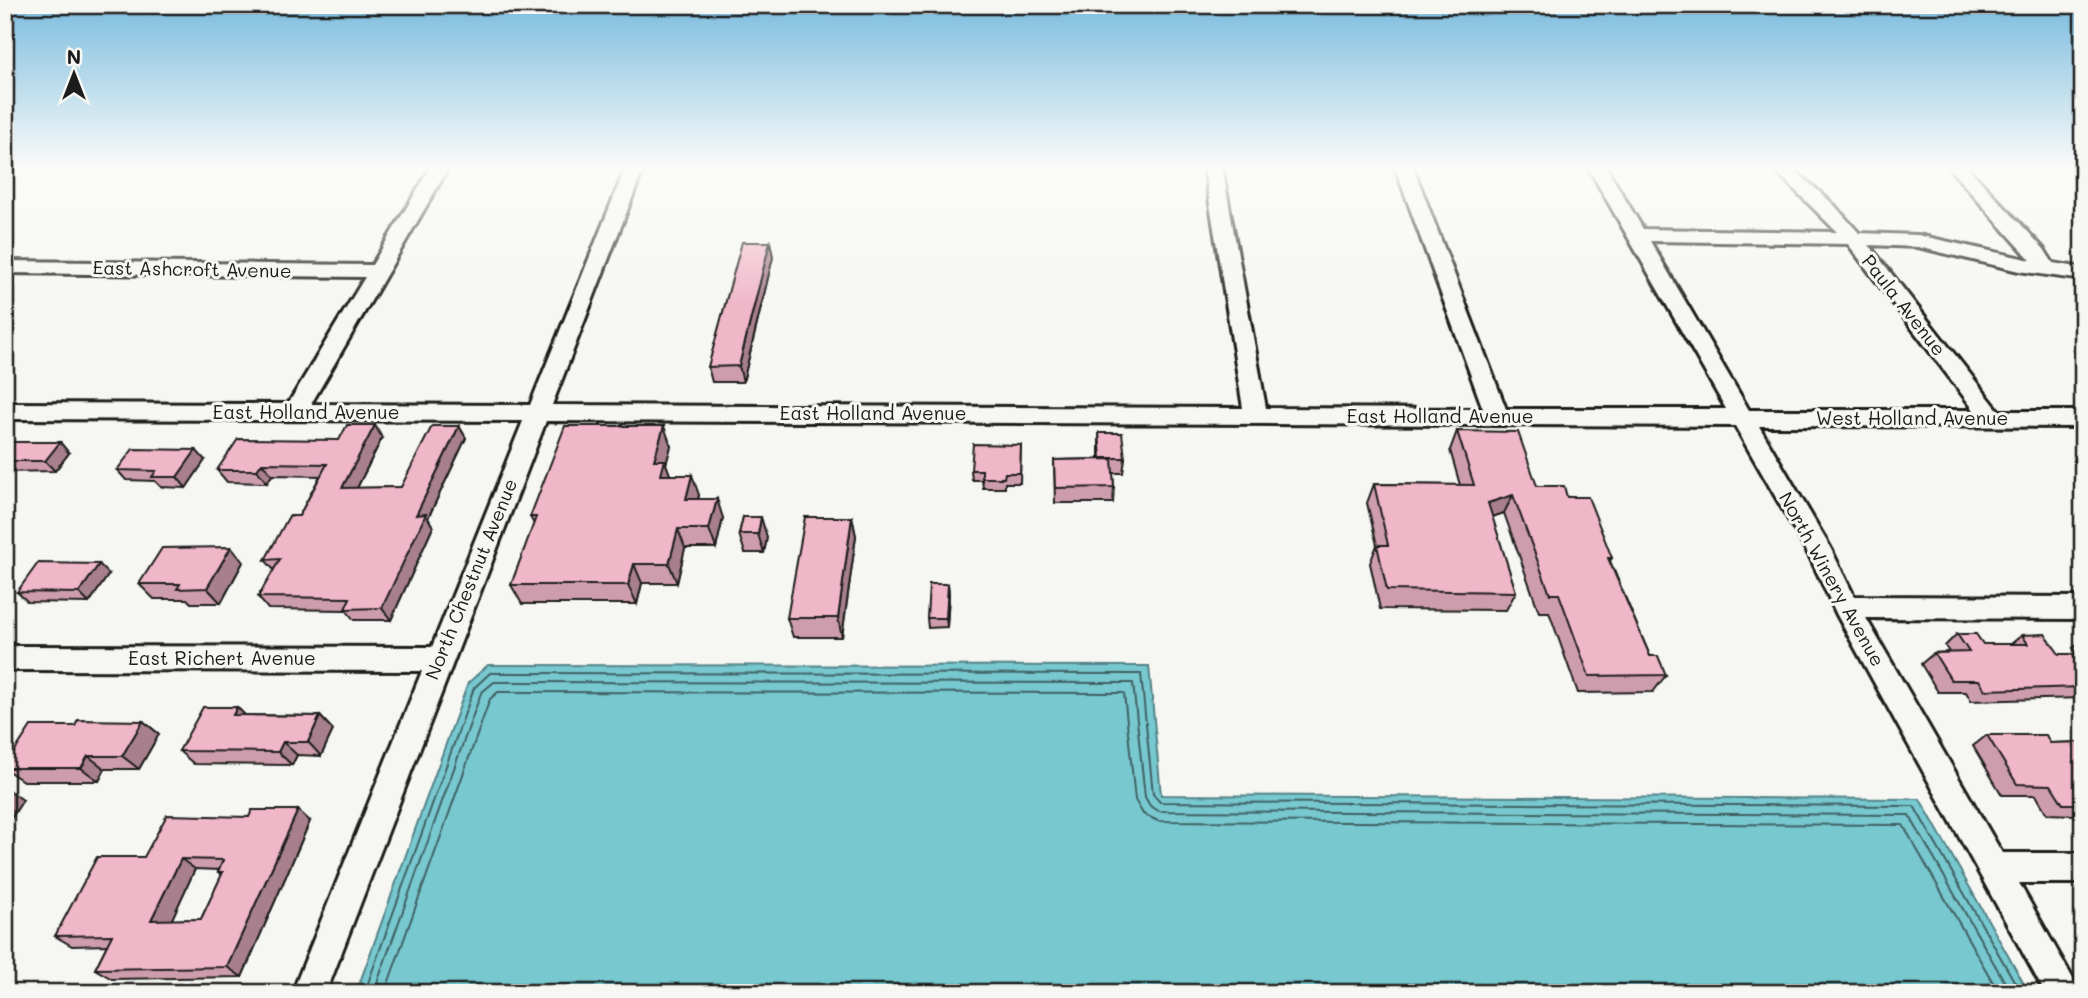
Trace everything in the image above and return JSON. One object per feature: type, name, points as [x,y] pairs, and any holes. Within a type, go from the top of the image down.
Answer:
[{"type":"street","points":[[295,412],[412,214]]},
{"type":"street","name":"North Chestnut Avenue","points":[[309,993],[616,214]]},
{"type":"street","points":[[1221,214],[1256,415]]},
{"type":"street","points":[[1421,214],[1497,416]]},
{"type":"street","name":"North Winery Avenue","points":[[1624,214],[1821,554],[1846,607],[2064,993]]},
{"type":"street","name":"Paula Avenue","points":[[1831,214],[1992,418]]},
{"type":"street","points":[[2000,214],[2037,253],[2046,270]]},
{"type":"street","points":[[1636,235],[1763,235],[1917,241],[2046,270],[2083,274]]},
{"type":"street","name":"East Ashcroft Avenue","points":[[5,267],[378,271]]},
{"type":"street","name":"East Holland Avenue","points":[[5,411],[1742,417]]},
{"type":"street","name":"West Holland Avenue","points":[[1742,417],[2083,419]]},
{"type":"street","points":[[1846,607],[2083,608]]},
{"type":"street","name":"East Richert Avenue","points":[[5,658],[439,659]]},
{"type":"street","points":[[1993,868],[2083,868]]},
{"type":"water","points":[[488,665],[1149,666],[1161,795],[1920,799],[2029,993],[363,993],[359,985],[468,683]]},
{"type":"building","points":[[742,242],[770,242],[739,366],[708,367]]},
{"type":"building","points":[[347,425],[375,425],[342,488],[401,487],[432,426],[459,426],[416,515],[426,514],[382,608],[345,609],[350,598],[258,597],[280,559],[265,560],[289,516],[299,516],[327,464],[262,463],[257,470],[217,470],[238,439],[339,440]]},
{"type":"building","points":[[565,426],[664,426],[654,460],[665,460],[661,475],[692,475],[686,499],[717,499],[709,529],[678,529],[669,564],[634,564],[628,585],[511,585],[536,517],[530,517]]},
{"type":"building","points":[[1457,431],[1518,432],[1537,486],[1564,486],[1567,497],[1588,497],[1612,558],[1608,558],[1650,656],[1658,656],[1666,675],[1589,676],[1559,594],[1550,594],[1513,495],[1488,503],[1516,592],[1387,590],[1377,545],[1388,545],[1374,484],[1474,485]]},
{"type":"building","points":[[1099,433],[1122,433],[1125,458],[1101,458]]},
{"type":"building","points":[[5,442],[60,442],[45,461],[5,461]]},
{"type":"building","points":[[973,444],[1021,445],[1020,473],[1005,473],[1004,478],[982,478],[982,470],[971,470]]},
{"type":"building","points":[[133,449],[196,450],[177,477],[152,477],[156,471],[117,470]]},
{"type":"building","points":[[1112,459],[1114,487],[1055,488],[1054,460]]},
{"type":"building","points":[[743,517],[761,517],[758,534],[739,534]]},
{"type":"building","points":[[805,517],[852,517],[838,618],[787,618]]},
{"type":"building","points":[[231,547],[207,588],[177,589],[180,584],[139,584],[162,548]]},
{"type":"building","points":[[38,563],[99,564],[79,593],[17,592]]},
{"type":"building","points":[[929,584],[948,584],[946,618],[927,618]]},
{"type":"building","points":[[1957,634],[1976,634],[1983,644],[2028,644],[2022,635],[2045,634],[2059,654],[2083,654],[2083,687],[1985,690],[1979,680],[1951,680],[1934,653],[1969,652]]},
{"type":"building","points":[[203,707],[237,707],[233,715],[320,716],[308,742],[283,742],[278,752],[179,751]]},
{"type":"building","points":[[78,720],[143,721],[122,756],[88,756],[81,768],[5,768],[31,726],[75,726]]},
{"type":"building","points":[[1987,735],[2046,735],[2050,743],[2083,742],[2083,804],[2063,804],[2051,785],[2017,784]]},
{"type":"building","points":[[252,810],[298,810],[227,967],[95,969],[112,935],[55,936],[97,857],[144,857],[167,815],[249,817]],"holes":[[[181,859],[223,860],[218,872],[223,872],[201,919],[151,920]]]}]
